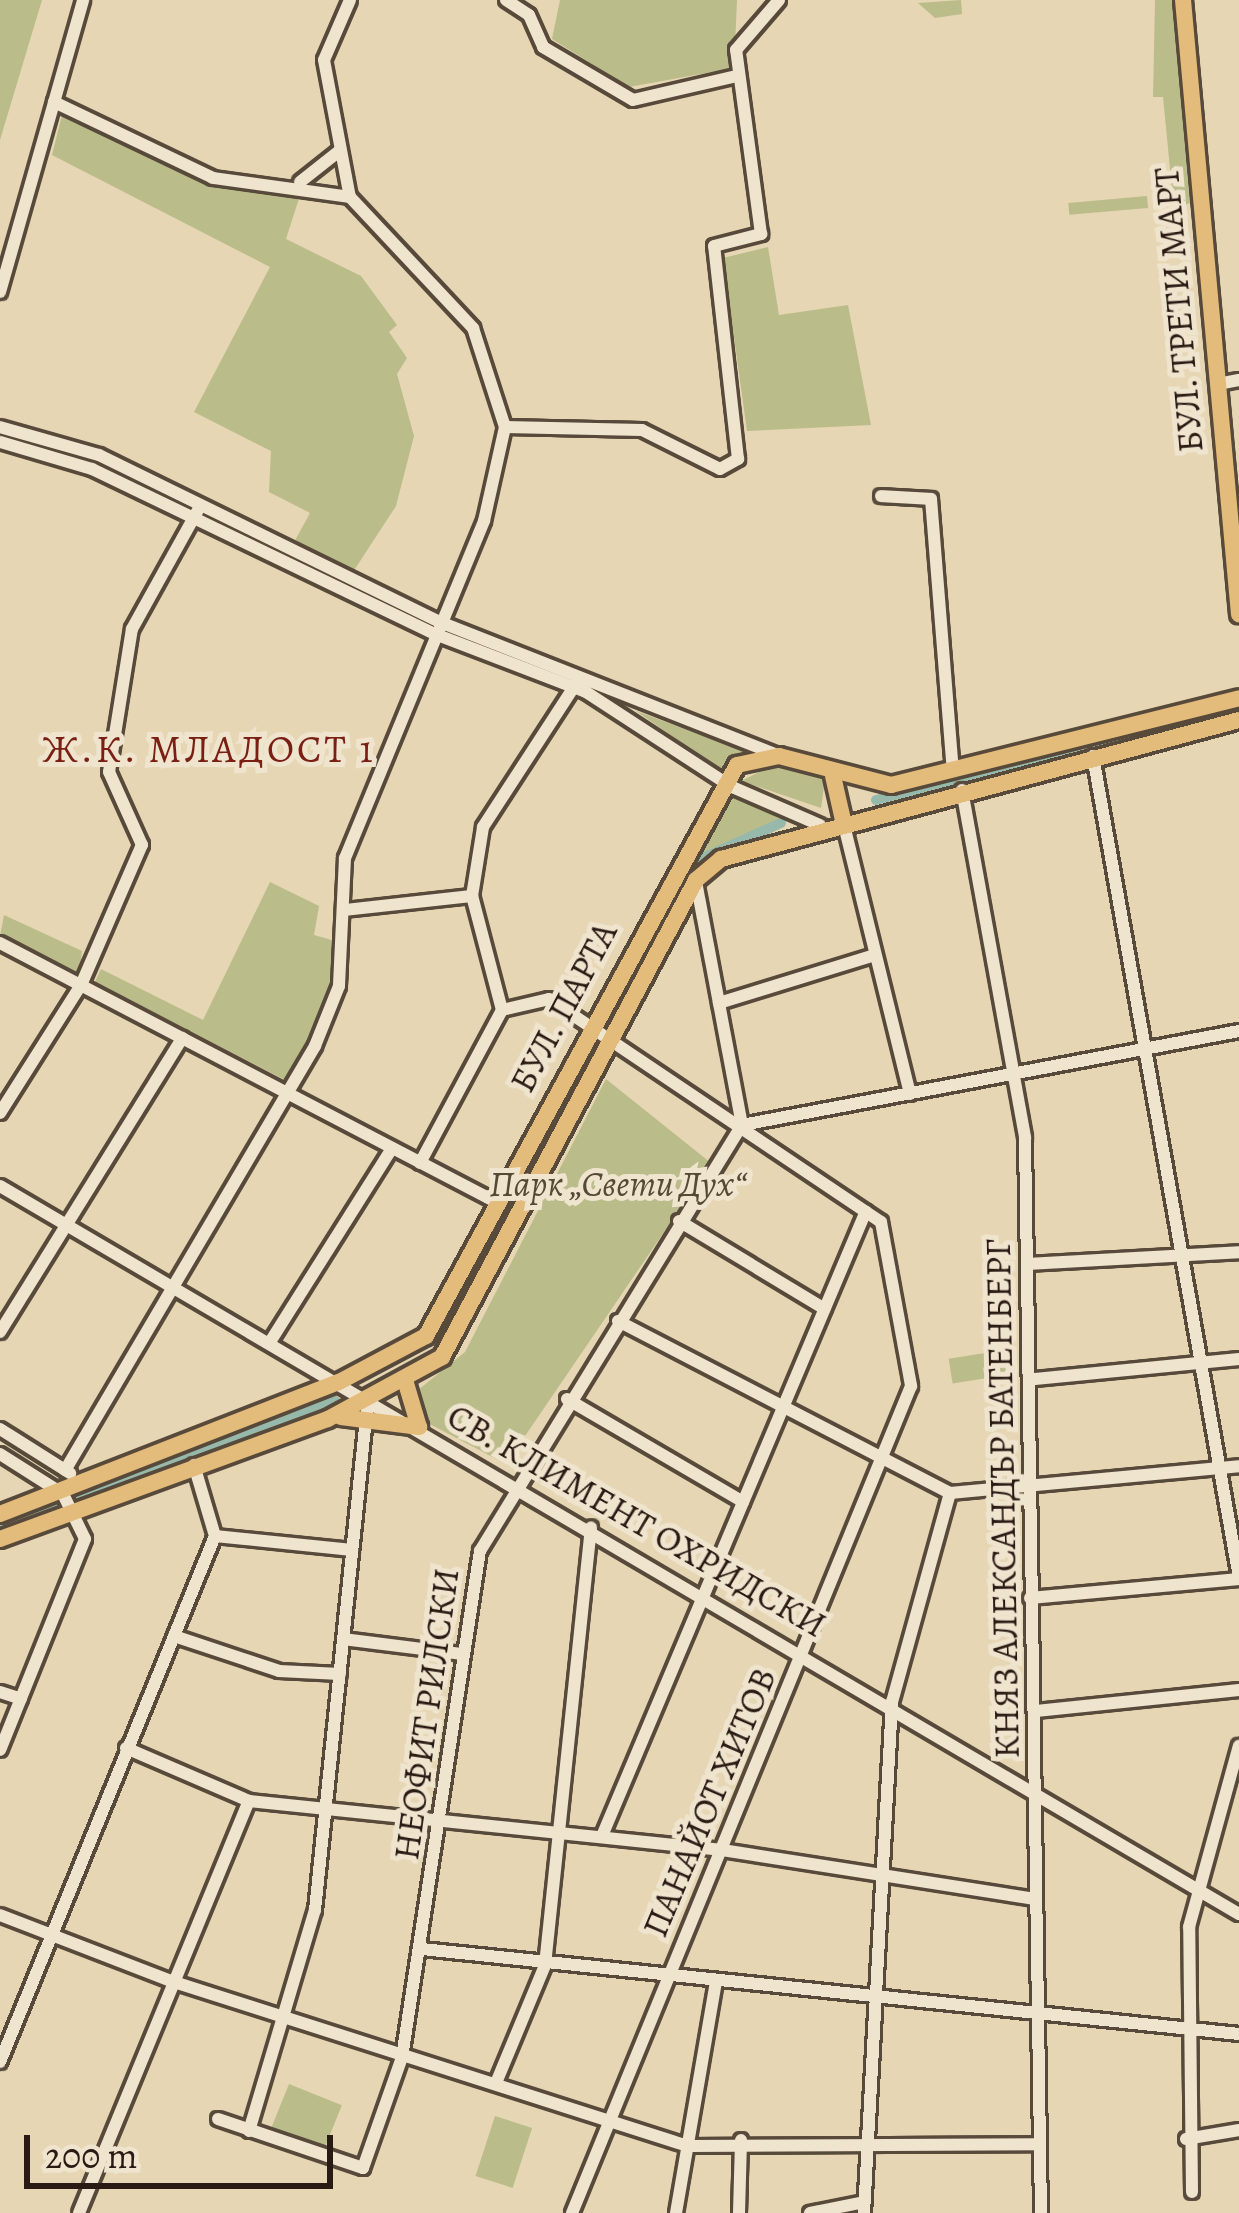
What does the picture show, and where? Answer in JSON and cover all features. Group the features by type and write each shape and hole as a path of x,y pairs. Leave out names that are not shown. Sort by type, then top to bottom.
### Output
{"main road":[{"name":"БУЛ. ТРЕТИ МАРТ","path":"1183,0 1234,508 1239,614"},
{"path":"721,780 746,760 779,755 835,785 879,787 1239,698"},
{"name":"БУЛ. ПАРТА","path":"0,1539 67,1499 73,1475 339,1382 437,1324 496,1202 696,880 744,848 1239,720"},
{"name":"БУЛ. ПАРТА","path":"0,1514 194,1465 368,1407 465,1326 721,780"},
{"path":"835,785 843,820"},
{"path":"820,825 835,785"},
{"path":"405,1380 419,1427"},
{"path":"368,1407 419,1427"}],"street":[{"path":"0,292 83,0"},
{"path":"0,1429 73,1475 170,1284 290,1094 339,986 345,857 498,481 505,427 473,328 350,197 324,60 350,0"},
{"path":"506,0 529,15 543,47 633,100 737,76"},
{"path":"505,427 642,430 720,469 738,459 714,246 761,234 737,76 738,43 779,0"},
{"path":"54,102 213,178 299,183 350,197"},
{"path":"299,183 338,152"},
{"path":"1218,384 1239,380"},
{"path":"0,427 99,455 438,628 779,755"},
{"path":"0,442 199,509"},
{"path":"881,496 931,499 953,770"},
{"path":"0,1113 81,985 142,845 109,772 132,629 199,509"},
{"path":"577,682 721,780 820,825"},
{"path":"420,1162 502,1010 472,896 493,805 577,682"},
{"path":"1030,1598 1239,1578 1150,1048 1093,756"},
{"name":"КНЯЗ АЛЕКСАНДЪР БАТЕНБЕРГ","path":"962,789 1019,1073 1035,1379 1030,1598 1038,1791 1035,1899 1041,2213"},
{"path":"843,820 910,1094"},
{"path":"696,880 742,1125"},
{"path":"345,910 472,896"},
{"path":"0,943 496,1202"},
{"path":"719,1003 875,955"},
{"path":"502,1010 549,999 604,1030 866,1210 602,1836"},
{"path":"742,1125 1239,1031"},
{"path":"0,1332 182,1038"},
{"name":"НЕОФИТ РИЛСКИ","path":"249,2132 361,2170 402,2057 480,1551 567,1399 742,1125"},
{"path":"270,1342 392,1148"},
{"path":"0,1186 339,1382 368,1407 322,1807 315,1910 289,2021 249,2132 218,2119"},
{"name":"ПАНАЙОТ ХИТОВ","path":"572,2213 911,1390 882,1226 866,1210"},
{"path":"679,1221 825,1309"},
{"path":"1027,1264 1239,1252"},
{"path":"618,1321 950,1493 1239,1466"},
{"path":"1035,1379 1239,1359"},
{"path":"567,1399 743,1502"},
{"name":"СВ. КЛИМЕНТ ОХРИДСКИ","path":"419,1427 892,1702 1196,1892 1239,1914"},
{"path":"0,1454 67,1499 85,1539 0,1750"},
{"path":"0,2062 214,1536 194,1465"},
{"path":"810,2213 861,2208 874,2002 875,1876 892,1702 950,1493"},
{"path":"496,2084 545,1965 591,1527"},
{"path":"214,1536 352,1550"},
{"path":"174,1636 279,1671 340,1674"},
{"path":"343,1639 461,1654"},
{"path":"1036,1711 1239,1690"},
{"path":"0,1692 21,1699"},
{"path":"1192,2192 1182,2032 1196,1892 1232,1803 1239,1746"},
{"path":"126,1748 249,1801 441,1815 722,1850 1035,1899"},
{"path":"79,2213 249,1801"},
{"path":"0,1915 289,2021 688,2146 864,2137 1038,2144"},
{"path":"422,1949 545,1965 671,1972 716,1982 1037,2021 1239,2034"},
{"path":"676,2213 716,1982"},
{"path":"1186,2139 1239,2130"},
{"path":"739,2213 741,2140"}],"green space":[{"path":"0,0 42,0 0,140"},
{"path":"560,0 737,0 734,68 629,87 552,39"},
{"path":"961,0 962,14 935,18 918,3"},
{"path":"1155,0 1175,0 1192,202 1174,210 1163,97 1153,97"},
{"path":"62,115 203,180 302,189 286,239 361,276 397,325 389,332 407,358 397,374 414,436 396,506 351,575 292,546 310,513 269,492 271,451 194,412 270,267 52,155"},
{"path":"1147,196 1148,208 1069,215 1068,203"},
{"path":"768,247 779,315 848,305 871,425 747,431 723,258"},
{"path":"636,711 747,752 721,770"},
{"path":"780,762 825,780 821,808 741,781"},
{"path":"721,788 782,820 697,855"},
{"path":"270,882 319,906 314,935 342,943 339,983 293,1084 95,982 101,969 203,1020"},
{"path":"4,915 82,951 79,976 0,936"},
{"name":"Парк „Свети Дух“","path":"606,1079 711,1163 506,1464 422,1420 412,1395 465,1352"},
{"path":"1004,1350 1008,1375 953,1383 949,1359"},
{"path":"289,2084 342,2105 321,2157 268,2136"},
{"path":"495,2116 532,2128 513,2188 476,2176"}],"waterway":[{"path":"876,800 1226,711"},
{"path":"646,957 696,861 781,823"},
{"path":"0,1530 335,1401"}],"district":[{"name":"Ж.К. МЛАДОСТ 1","path":"209,749"}]}
